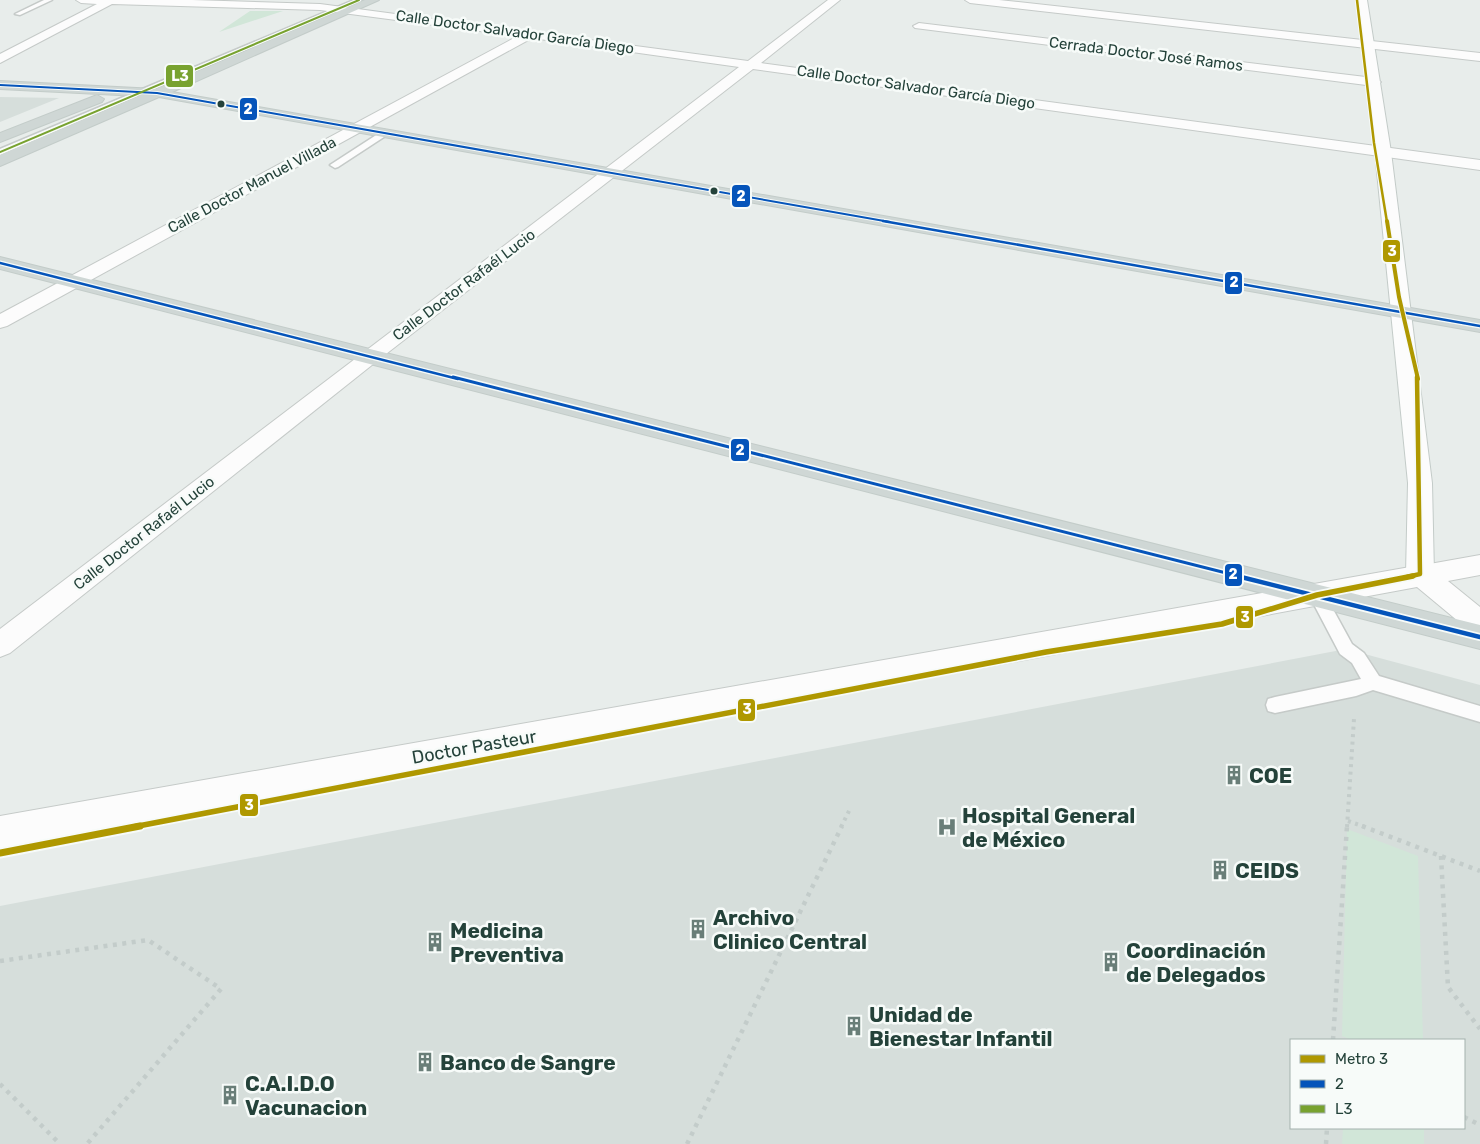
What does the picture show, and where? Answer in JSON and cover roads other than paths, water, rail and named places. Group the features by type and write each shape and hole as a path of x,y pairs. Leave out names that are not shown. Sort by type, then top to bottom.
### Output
{"main road":[{"path":"0,161 157,93 346,5 374,0"},
{"path":"0,138 320,7"},
{"path":"0,86 157,93 1480,326"},
{"path":"0,263 1480,637"}],"street":[{"name":"Calle Doctor Salvador García Diego","path":"81,0 320,7 346,5 531,34 1480,165"},
{"path":"0,59 111,0"},
{"name":"Calle Doctor Rafaél Lucio","path":"0,645 370,357 835,0"},
{"path":"970,0 1480,57"},
{"path":"1362,0 1383,152 1420,483 1420,574 1480,623"},
{"name":"Cerrada Doctor José Ramos","path":"919,26 1374,82"},
{"name":"Calle Doctor Manuel Villada","path":"0,322 531,34"},
{"name":"Doctor Pasteur","path":"0,833 1317,595 1420,574 1480,565"}],"lane":[{"path":"18,14 49,0"},
{"path":"0,152 346,5"},
{"path":"335,165 384,133"},
{"path":"1317,595 1346,649 1358,658 1365,685"},
{"path":"1275,705 1365,685 1480,714"}],"metro line":[{"name":"3","path":"0,853 1046,652 1222,624 1317,595 1420,574 1419,384 1399,297 1374,143 1357,0"}],"place":[{"name":"COE","path":"1234,775"},
{"name":"Hospital General de México","path":"947,827"},
{"name":"CEIDS","path":"1220,870"},
{"name":"Archivo Clinico Central","path":"698,929"},
{"name":"Medicina Preventiva","path":"435,942"},
{"name":"Coordinación de Delegados","path":"1111,962"},
{"name":"Unidad de Bienestar Infantil","path":"854,1026"},
{"name":"Banco de Sangre","path":"425,1062"},
{"name":"C.A.I.D.O Vacunacion","path":"230,1095"}]}
